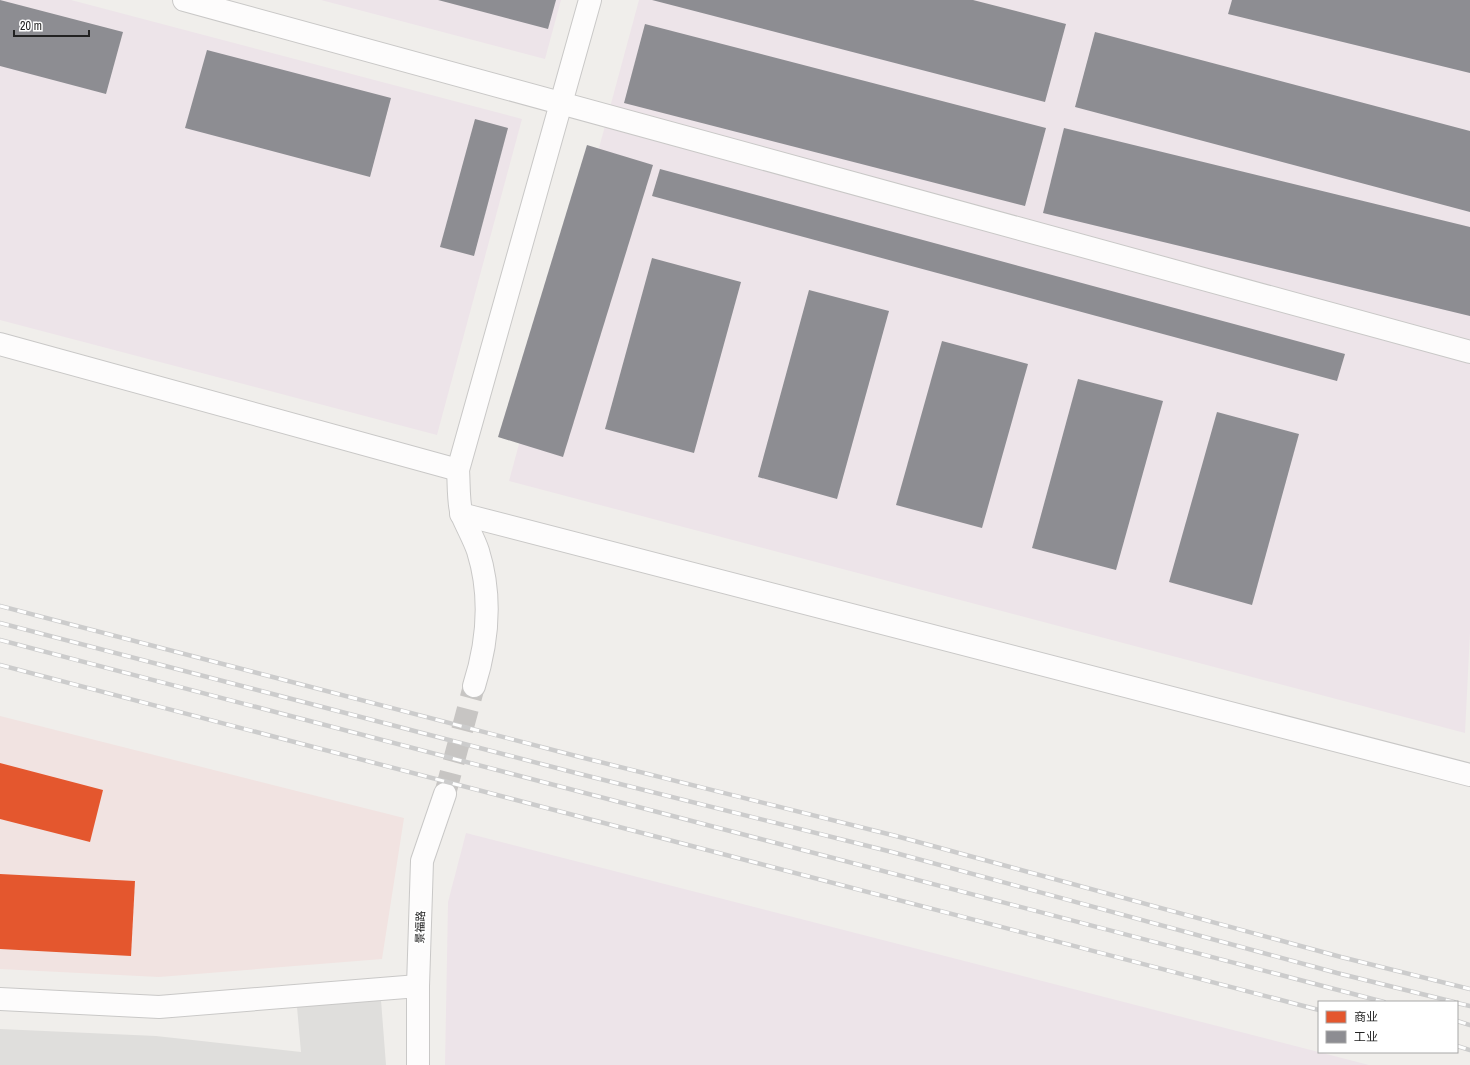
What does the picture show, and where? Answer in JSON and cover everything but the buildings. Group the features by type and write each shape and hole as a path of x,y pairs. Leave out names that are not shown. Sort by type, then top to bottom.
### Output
{"street":[{"path":"184,0 1470,352"},
{"path":"474,686 481,664 486,640 488,616 486,593 478,552 461,514 458,470 590,0"},
{"path":"0,344 458,470"},
{"path":"461,514 1470,775"},
{"name":"景福路","path":"418,1065 418,986 422,861 445,794"},
{"path":"0,999 159,1007 418,986"}],"shaded area":[{"path":"0,0 71,0 522,119 437,435 0,320"},
{"path":"321,0 561,0 545,59"},
{"path":"639,0 1470,0 1470,633 1465,733 509,481"},
{"path":"0,716 404,818 382,959 159,977 0,969"},
{"path":"466,833 1369,1065 445,1065 448,902"},
{"path":"381,1000 386,1065 0,1065 0,1029 156,1036 301,1052 297,1007"}],"tunnel":[{"path":"445,794 474,686"}],"railway":[{"path":"0,606 580,757 896,836 1341,957 1470,989"},
{"path":"0,623 576,773 892,852 1337,973 1450,1001"},
{"path":"0,640 1380,1001"},
{"path":"0,665 1318,1010"},
{"path":"1458,1003 1470,1006"},
{"path":"1458,1021 1470,1025"},
{"path":"1458,1046 1470,1050"}]}
